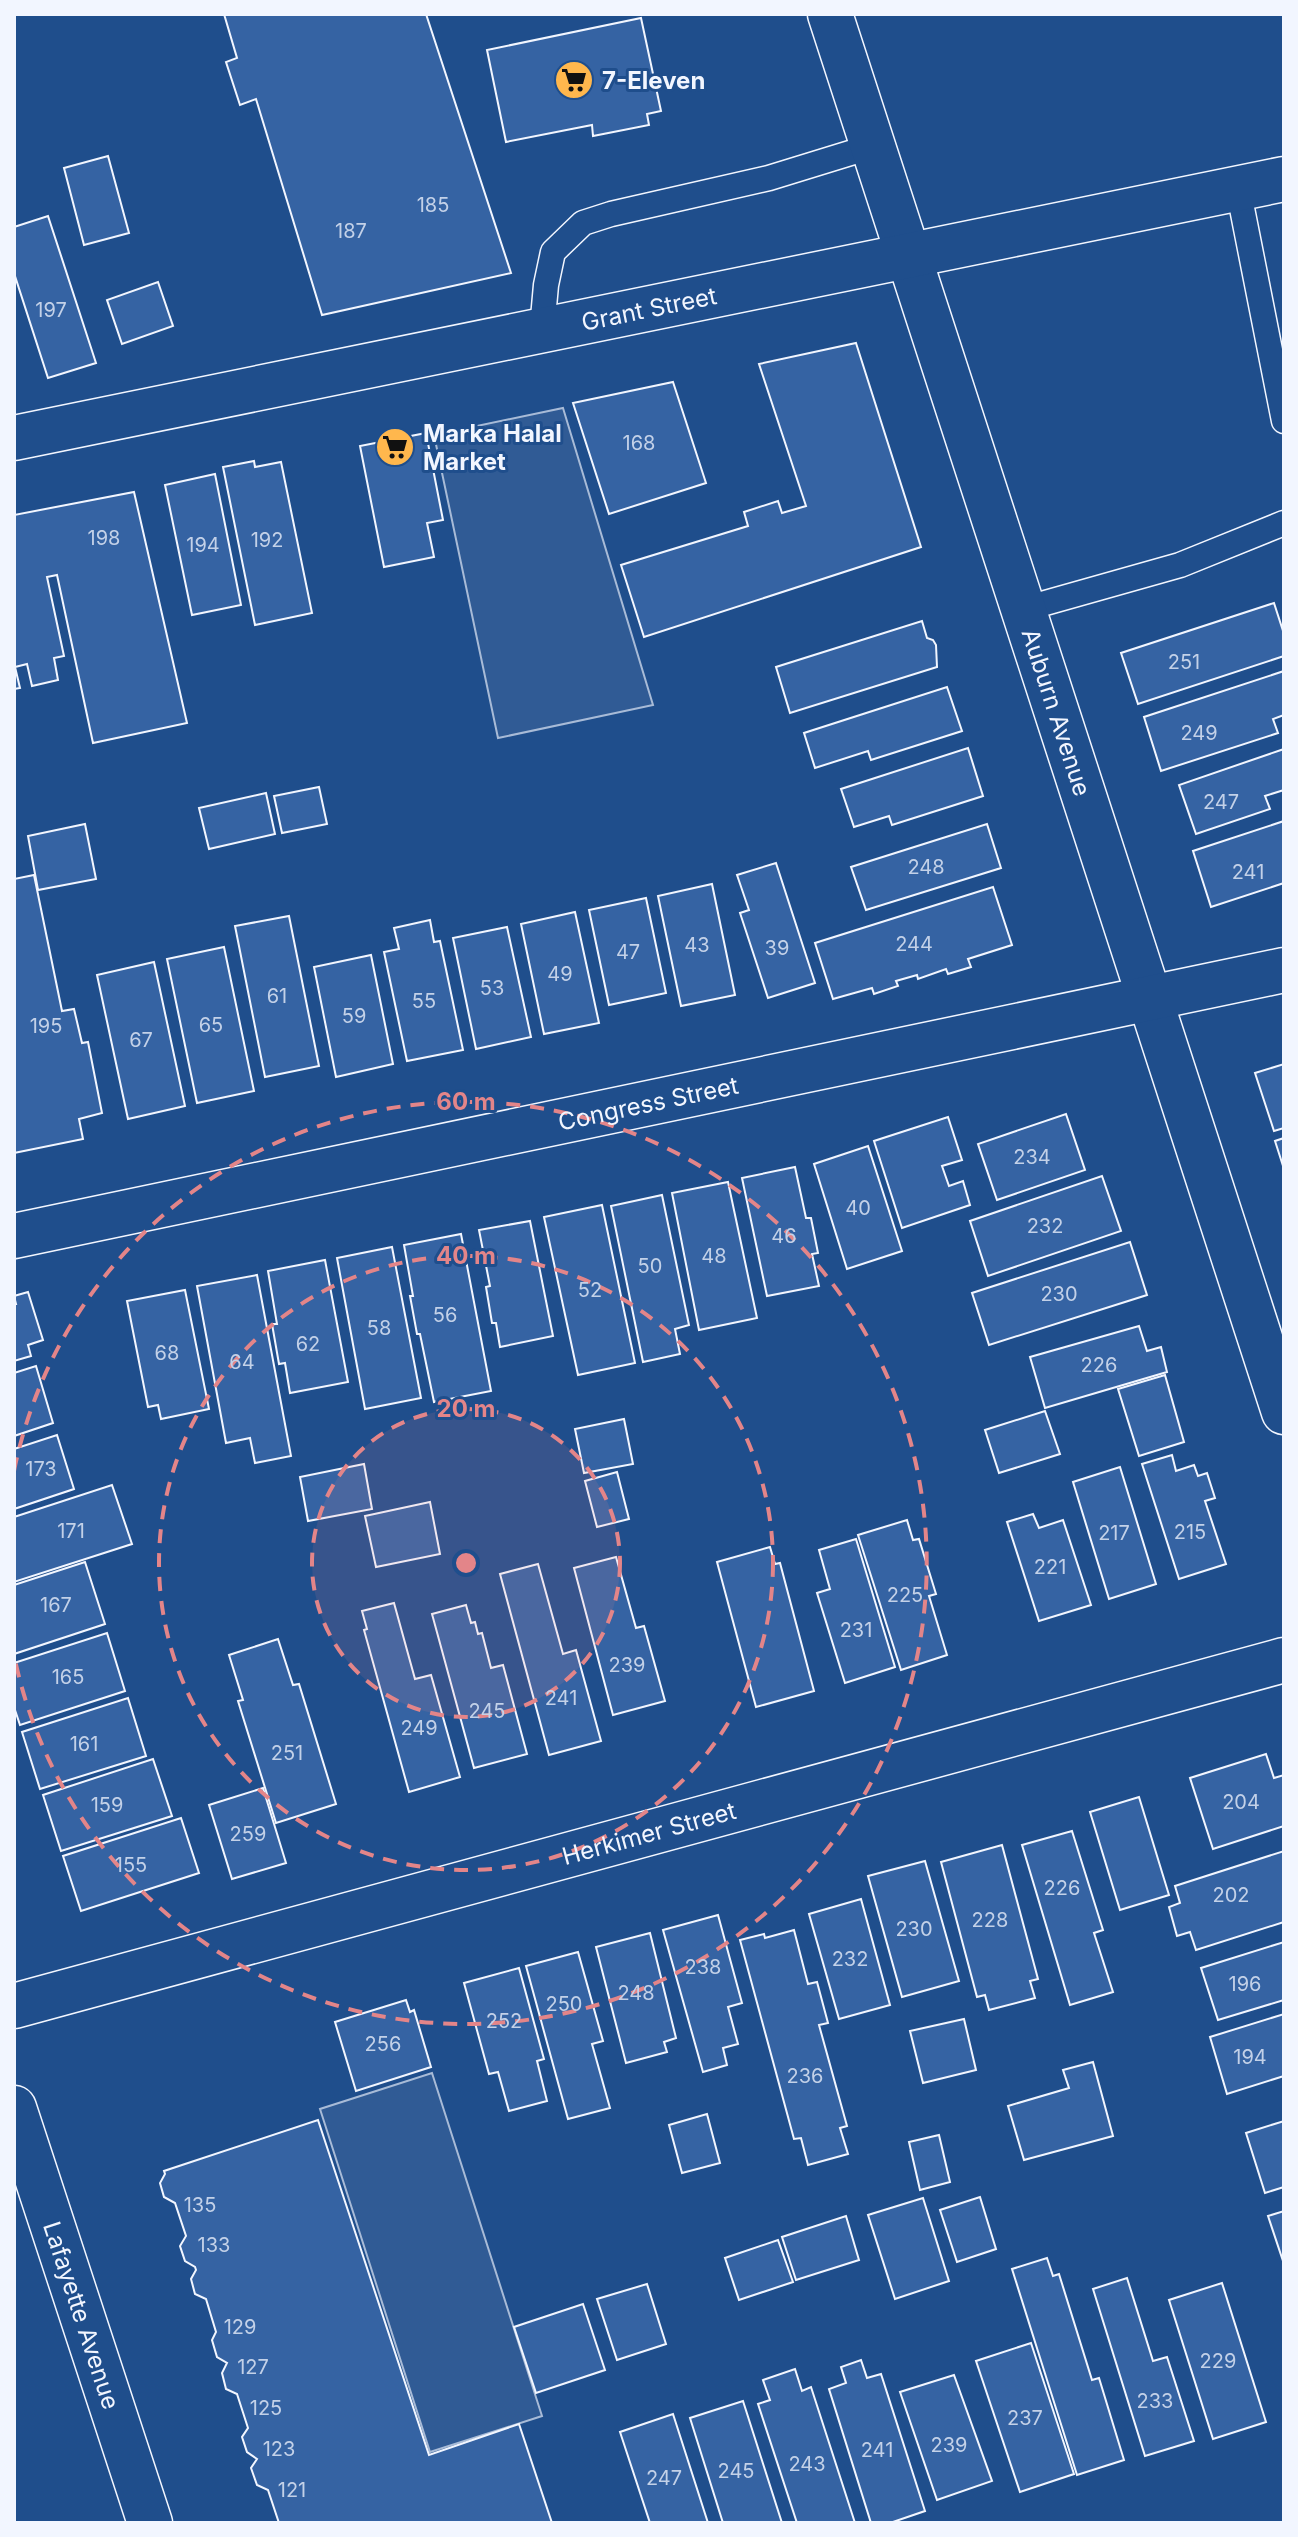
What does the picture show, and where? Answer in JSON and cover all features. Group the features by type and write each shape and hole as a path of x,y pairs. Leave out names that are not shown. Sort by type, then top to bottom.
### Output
{"street":[{"name":"Auburn Avenue","path":"830,14 1284,1412"},
{"name":"Grant Street","path":"14,438 1284,179"},
{"name":"Congress Street","path":"14,1236 1284,970"},
{"name":"Herkimer Street","path":"14,2006 1284,1660"},
{"name":"Lafayette Avenue","path":"14,2108 150,2523"}],"lane":[{"path":"542,329 553,252 583,223 769,178 873,146"},
{"path":"1238,188 1284,421"},
{"path":"1024,609 1180,565 1284,523"}],"shaded area":[{"path":"563,408 653,705 498,738 434,435"},
{"path":"432,2073 542,2416 430,2452 320,2109"}],"building":[{"path":"224,14 426,14 511,273 322,315 256,99 240,105 226,62 237,58"},
{"name":"7-Eleven","path":"641,18 661,111 647,114 649,125 593,136 592,125 506,142 487,50"},
{"path":"108,156 129,233 84,245 64,168"},
{"path":"48,216 96,363 48,378 14,273 14,227"},
{"path":"158,282 173,326 122,344 107,300"},
{"path":"856,343 921,547 644,637 621,565 748,526 744,512 778,501 782,513 806,506 759,364"},
{"path":"673,382 706,483 609,514 573,403"},
{"path":"426,433 443,520 427,523 434,557 384,567 360,446"},
{"path":"254,461 255,467 281,462 312,613 255,625 223,467"},
{"path":"215,474 241,605 192,615 165,485"},
{"path":"134,492 187,723 93,743 57,575 47,577 64,656 54,658 58,680 32,686 27,664 15,667 20,688 14,689 14,515"},
{"path":"1274,603 1284,634 1284,656 1138,704 1121,653"},
{"path":"922,621 927,638 936,645 937,667 790,713 776,667"},
{"path":"1284,671 1284,715 1273,719 1278,733 1161,771 1144,717"},
{"path":"947,687 962,731 871,760 868,751 815,768 804,733"},
{"path":"968,748 983,796 892,825 889,816 854,827 841,789"},
{"path":"1284,749 1284,790 1265,796 1270,809 1196,834 1179,785"},
{"path":"319,787 327,824 282,833 274,796"},
{"path":"266,793 275,834 209,849 199,808"},
{"path":"1284,821 1284,883 1211,907 1193,851"},
{"path":"85,824 96,879 38,890 28,836"},
{"path":"987,824 1001,868 866,910 851,867"},
{"path":"776,863 815,983 768,998 740,913 749,910 737,875"},
{"path":"34,875 62,1011 74,1009 82,1043 88,1042 102,1113 79,1119 83,1139 14,1153 14,879"},
{"path":"712,884 735,995 681,1006 658,896"},
{"path":"993,887 1012,945 968,959 971,967 948,974 946,969 918,979 917,975 896,981 898,986 874,994 872,988 833,999 815,943"},
{"path":"646,898 666,993 609,1005 589,910"},
{"path":"575,912 599,1023 544,1034 521,924"},
{"path":"289,916 319,1066 265,1077 235,926"},
{"path":"430,920 434,942 440,941 463,1050 407,1061 384,952 399,949 394,928"},
{"path":"507,927 531,1037 476,1049 453,938"},
{"path":"224,947 254,1091 197,1103 167,959"},
{"path":"371,955 393,1064 336,1077 314,967"},
{"path":"154,962 185,1106 128,1119 97,975"},
{"path":"1284,1064 1284,1128 1274,1131 1255,1073"},
{"path":"1066,1114 1085,1170 997,1200 978,1144"},
{"path":"948,1117 962,1160 942,1166 949,1186 963,1181 970,1205 902,1228 874,1141"},
{"path":"1284,1138 1284,1169 1275,1141"},
{"path":"868,1146 902,1251 847,1269 814,1164"},
{"path":"795,1167 806,1218 811,1218 818,1253 812,1254 819,1286 767,1296 742,1178"},
{"path":"1102,1176 1121,1231 988,1276 970,1221"},
{"path":"728,1182 757,1318 699,1330 672,1193"},
{"path":"662,1195 689,1325 675,1329 680,1354 643,1362 611,1206"},
{"path":"602,1205 635,1363 578,1375 544,1217"},
{"path":"530,1221 553,1336 500,1347 496,1323 492,1323 486,1287 490,1286 479,1230"},
{"path":"461,1234 491,1391 434,1402 420,1334 417,1334 404,1245"},
{"path":"1130,1242 1147,1295 989,1345 972,1293"},
{"path":"392,1247 421,1398 365,1409 337,1258"},
{"path":"325,1260 348,1382 290,1393 285,1363 279,1364 272,1324 277,1324 268,1271"},
{"path":"257,1275 291,1456 255,1463 250,1438 226,1443 197,1286"},
{"path":"185,1290 209,1409 161,1419 158,1405 148,1407 127,1301"},
{"path":"28,1292 43,1340 28,1345 31,1356 14,1361 14,1296"},
{"path":"1139,1326 1147,1351 1161,1347 1167,1372 1045,1408 1030,1357"},
{"path":"36,1366 53,1423 14,1436 14,1373"},
{"path":"1165,1375 1184,1442 1139,1456 1118,1389"},
{"path":"1045,1411 1060,1454 999,1473 985,1430"},
{"path":"624,1419 633,1464 584,1473 575,1429"},
{"path":"57,1435 74,1489 14,1509 14,1449"},
{"path":"1172,1455 1176,1471 1194,1465 1198,1476 1207,1473 1215,1498 1205,1501 1226,1564 1179,1579 1142,1464"},
{"path":"364,1464 372,1509 308,1521 300,1477"},
{"path":"1120,1467 1156,1584 1109,1599 1073,1482"},
{"path":"617,1472 629,1519 597,1527 585,1481"},
{"path":"112,1485 132,1544 14,1582 14,1517"},
{"path":"430,1502 440,1554 376,1567 365,1516"},
{"path":"1033,1514 1039,1528 1063,1520 1091,1605 1039,1621 1007,1522"},
{"path":"907,1520 913,1540 919,1539 936,1594 929,1596 947,1655 901,1670 858,1535"},
{"path":"856,1539 895,1667 845,1683 817,1593 830,1589 819,1550"},
{"path":"770,1547 775,1564 780,1563 814,1691 756,1707 717,1562"},
{"path":"616,1557 636,1628 644,1626 665,1701 613,1715 574,1568"},
{"path":"85,1562 105,1624 14,1654 14,1585"},
{"path":"538,1564 563,1654 576,1650 601,1741 549,1755 500,1574"},
{"path":"394,1603 415,1679 431,1675 460,1777 409,1792 364,1630 367,1629 362,1611"},
{"path":"466,1605 471,1623 475,1622 478,1634 482,1633 491,1668 503,1665 527,1754 474,1768 432,1614"},
{"path":"107,1633 125,1691 20,1725 14,1707 14,1663"},
{"path":"278,1639 293,1685 299,1684 336,1804 276,1823 238,1701 243,1700 229,1655"},
{"path":"128,1698 146,1756 40,1789 22,1732"},
{"path":"1266,1754 1274,1778 1284,1775 1284,1826 1213,1849 1190,1778"},
{"path":"153,1759 172,1816 61,1851 43,1795"},
{"path":"263,1788 286,1863 232,1879 209,1805"},
{"path":"1139,1797 1169,1895 1120,1910 1090,1812"},
{"path":"181,1818 199,1873 81,1911 63,1856"},
{"path":"1072,1831 1103,1930 1094,1933 1113,1992 1070,2005 1022,1845"},
{"path":"1002,1845 1038,1979 1030,1981 1035,1998 989,2010 985,1995 977,1997 941,1862"},
{"path":"1284,1851 1284,1922 1196,1950 1190,1932 1177,1936 1169,1907 1180,1903 1175,1886"},
{"path":"925,1861 959,1981 902,1997 868,1876"},
{"path":"861,1899 890,2005 839,2019 809,1914"},
{"path":"718,1915 742,2003 728,2007 738,2044 723,2048 727,2065 703,2072 663,1930"},
{"path":"794,1930 808,1984 817,1982 828,2023 819,2025 847,2126 840,2128 848,2154 808,2165 801,2138 794,2139 740,1940 764,1934 765,1938"},
{"path":"650,1933 676,2038 664,2042 667,2052 626,2063 596,1947"},
{"path":"1284,1942 1284,2000 1218,2020 1201,1968"},
{"path":"578,1952 603,2041 592,2044 610,2108 568,2119 526,1966"},
{"path":"519,1968 544,2059 537,2061 547,2101 509,2111 498,2072 489,2074 464,1983"},
{"path":"406,2000 410,2012 414,2010 431,2067 356,2091 335,2022"},
{"path":"1284,2014 1284,2076 1227,2094 1210,2037"},
{"path":"964,2019 976,2070 923,2083 910,2031"},
{"path":"1093,2062 1113,2136 1024,2160 1008,2106 1069,2088 1063,2070"},
{"path":"707,2114 720,2163 682,2173 669,2125"},
{"path":"318,2120 429,2455 519,2424 552,2523 279,2523 268,2490 257,2485 251,2468 257,2459 247,2452 242,2437 248,2428 237,2394 226,2389 222,2373 227,2363 217,2357 212,2340 216,2332 206,2299 195,2294 191,2279 196,2270 185,2261 180,2246 186,2236 175,2203 164,2197 160,2183 164,2171"},
{"path":"1284,2121 1284,2187 1265,2193 1246,2133"},
{"path":"939,2135 950,2182 920,2190 909,2142"},
{"path":"980,2197 996,2249 957,2262 940,2210"},
{"path":"923,2198 949,2281 895,2299 868,2215"},
{"path":"1284,2211 1284,2264 1268,2216"},
{"path":"846,2216 859,2260 796,2280 782,2237"},
{"path":"778,2240 793,2282 739,2300 725,2258"},
{"path":"1047,2258 1053,2276 1059,2274 1092,2380 1099,2378 1124,2460 1077,2475 1012,2269"},
{"path":"1127,2278 1153,2361 1167,2357 1194,2441 1145,2456 1093,2289"},
{"path":"1222,2283 1266,2422 1213,2439 1169,2300"},
{"path":"647,2284 666,2344 617,2360 597,2299"},
{"path":"583,2304 605,2370 536,2393 514,2327"},
{"path":"1031,2343 1074,2474 1020,2492 976,2361"},
{"path":"861,2360 867,2378 881,2374 925,2511 890,2523 871,2523 829,2389 846,2383 841,2367"},
{"path":"795,2369 802,2391 811,2387 855,2523 797,2523 758,2404 770,2400 763,2380"},
{"path":"954,2375 992,2481 937,2500 900,2392"},
{"path":"743,2401 782,2523 723,2523 690,2418"},
{"path":"673,2414 708,2523 650,2523 620,2432"}],"place":[{"name":"7-Eleven","path":"574,80"},
{"name":"Marka Halal Market","path":"395,447"}]}
